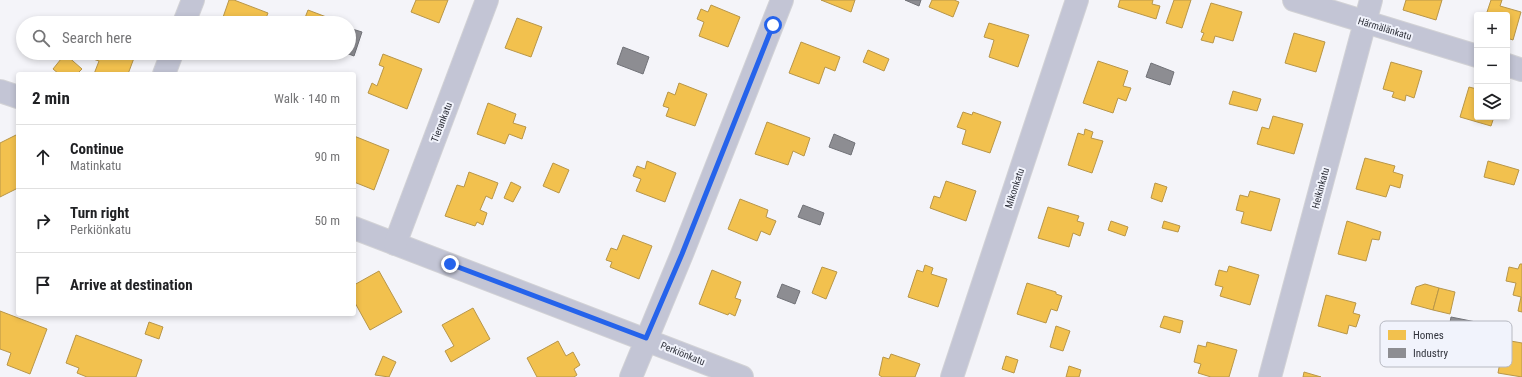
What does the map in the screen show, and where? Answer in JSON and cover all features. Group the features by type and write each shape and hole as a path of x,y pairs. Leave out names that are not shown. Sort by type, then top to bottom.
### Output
{"street":[{"path":"187,16 193,0"},
{"name":"Tierankatu","path":"395,244 487,0"},
{"path":"630,377 682,254 782,0"},
{"name":"Mikonkatu","path":"952,377 1077,0"},
{"name":"Härmälänkatu","path":"1294,0 1474,55"},
{"name":"Heikinkatu","path":"1270,377 1372,0"},
{"path":"165,72 169,60"},
{"path":"1510,66 1522,70"},
{"path":"0,91 16,97"},
{"name":"Perkiönkatu","path":"356,229 646,338 742,377"}],"building: Homes":[{"path":"229,0 234,0 268,13 267,16 223,16"},
{"path":"416,0 448,0 439,23 411,12"},
{"path":"821,0 855,0 851,12"},
{"path":"932,0 954,0 959,2 953,17 929,7"},
{"path":"1120,0 1153,0 1152,4 1160,6 1156,19 1118,7"},
{"path":"1174,0 1191,0 1182,28 1166,23"},
{"path":"1406,0 1442,0 1436,20 1403,10"},
{"path":"1491,0 1502,0 1500,6 1521,12 1513,40 1510,39 1510,12 1487,12"},
{"path":"1211,3 1242,12 1233,41 1215,36 1213,43 1201,40 1204,33 1201,32"},
{"path":"711,5 740,17 728,47 699,36 704,22 697,19 701,9 708,12"},
{"path":"308,10 324,16 306,16"},
{"path":"517,18 542,27 531,57 505,48"},
{"path":"989,23 1029,35 1018,67 989,57 994,40 984,37"},
{"path":"1294,33 1325,42 1316,72 1285,63"},
{"path":"801,42 840,57 835,71 825,67 819,84 789,73"},
{"path":"868,50 889,59 884,71 863,62"},
{"path":"383,54 422,69 407,109 368,93 372,83 377,86 384,67 379,65"},
{"path":"60,60 72,60 82,69 79,72 57,72 53,69"},
{"path":"96,60 133,60 129,72 95,72 99,61"},
{"path":"1098,61 1128,71 1123,86 1131,88 1126,101 1118,98 1113,113 1083,103"},
{"path":"1391,62 1422,71 1414,98 1406,95 1405,101 1392,97 1394,92 1383,89"},
{"path":"679,83 707,94 695,126 666,116 669,108 663,106 668,92 675,95"},
{"path":"1469,87 1474,88 1474,120 1493,120 1491,126 1460,117"},
{"path":"1233,91 1261,99 1257,111 1229,104"},
{"path":"488,103 516,114 513,123 526,127 522,139 509,134 505,144 477,134"},
{"path":"963,112 972,115 973,112 1001,122 990,153 962,144 966,130 957,127"},
{"path":"1273,116 1303,124 1294,154 1257,144 1262,127 1269,129"},
{"path":"767,122 810,138 804,156 793,151 788,165 755,154"},
{"path":"1085,129 1093,132 1091,138 1103,141 1092,173 1068,165 1078,133 1084,135"},
{"path":"16,135 16,189 0,197 0,143"},
{"path":"356,137 389,150 374,190 356,183"},
{"path":"1365,158 1395,166 1393,172 1403,175 1400,188 1390,185 1386,197 1356,189"},
{"path":"647,161 676,173 665,202 636,191 641,179 633,176 637,166 645,169"},
{"path":"1488,161 1519,170 1514,185 1484,177"},
{"path":"553,163 569,170 559,193 543,186"},
{"path":"469,172 498,183 492,199 486,196 480,210 487,213 483,225 477,222 475,226 445,216 457,185 464,187"},
{"path":"946,181 976,191 966,221 930,208 934,196 940,198"},
{"path":"511,182 521,187 513,202 504,198"},
{"path":"1155,183 1167,187 1162,202 1151,198"},
{"path":"1250,191 1280,199 1271,231 1241,223 1244,212 1236,210 1240,195 1248,197"},
{"path":"740,199 768,210 766,217 776,221 770,235 761,231 757,241 728,229"},
{"path":"1048,207 1079,216 1077,221 1084,223 1080,236 1073,233 1069,247 1038,238"},
{"path":"1111,221 1128,227 1125,236 1108,230"},
{"path":"1164,221 1180,226 1178,232 1162,228"},
{"path":"1347,221 1381,232 1379,240 1372,239 1366,261 1338,254"},
{"path":"623,235 652,246 639,279 610,267 612,262 606,260 611,248 617,250"},
{"path":"1520,264 1522,264 1522,312 1518,311 1521,297 1513,295 1516,283 1506,281 1509,267 1518,269"},
{"path":"925,265 933,268 931,274 947,279 938,307 908,297 917,270 923,272"},
{"path":"1229,266 1259,275 1250,305 1220,296 1223,287 1215,285 1219,270 1227,272"},
{"path":"822,267 837,272 826,299 812,293"},
{"path":"712,270 741,282 735,298 741,300 735,316 729,313 728,315 699,304"},
{"path":"379,271 402,312 370,330 356,305 356,284"},
{"path":"1027,283 1056,292 1056,294 1062,296 1057,311 1051,309 1046,323 1017,314"},
{"path":"1425,284 1439,288 1433,310 1411,304 1416,287"},
{"path":"1439,288 1455,292 1450,314 1433,310"},
{"path":"1326,295 1356,303 1353,313 1360,315 1356,327 1349,325 1347,334 1318,326"},
{"path":"473,308 490,339 451,362 445,351 454,346 442,325"},
{"path":"0,311 47,329 30,374 7,365 11,353 0,349"},
{"path":"1164,316 1183,321 1180,333 1160,327"},
{"path":"149,322 163,327 159,339 145,334"},
{"path":"1056,326 1070,331 1063,351 1050,347"},
{"path":"76,335 142,360 136,377 87,377 77,373 79,368 66,363"},
{"path":"558,341 566,356 573,352 580,365 574,369 577,375 574,377 537,377 527,358"},
{"path":"1512,341 1522,343 1522,377 1498,373 1499,367 1512,367"},
{"path":"1207,342 1237,350 1229,377 1211,377 1198,373 1201,364 1194,362 1198,345 1206,347"},
{"path":"891,354 920,364 915,377 882,377 879,375 883,357 889,359"},
{"path":"383,356 396,362 389,377 375,375"},
{"path":"1006,356 1018,360 1014,373 1002,369"},
{"path":"1069,366 1081,370 1079,377 1066,377"},
{"path":"1304,372 1321,377 1303,377"}],"building: Industry":[{"path":"905,0 921,0 919,6"},
{"path":"356,30 362,32 356,50"},
{"path":"623,47 649,57 643,74 617,64"},
{"path":"1151,63 1174,72 1170,85 1146,77"},
{"path":"834,134 855,143 851,155 829,147"},
{"path":"803,205 824,213 820,225 798,217"},
{"path":"782,284 800,291 795,304 777,297"},
{"path":"1451,317 1471,321 1450,321"}],"route":[{"path":"450,264 646,338 682,254 773,25"}]}
